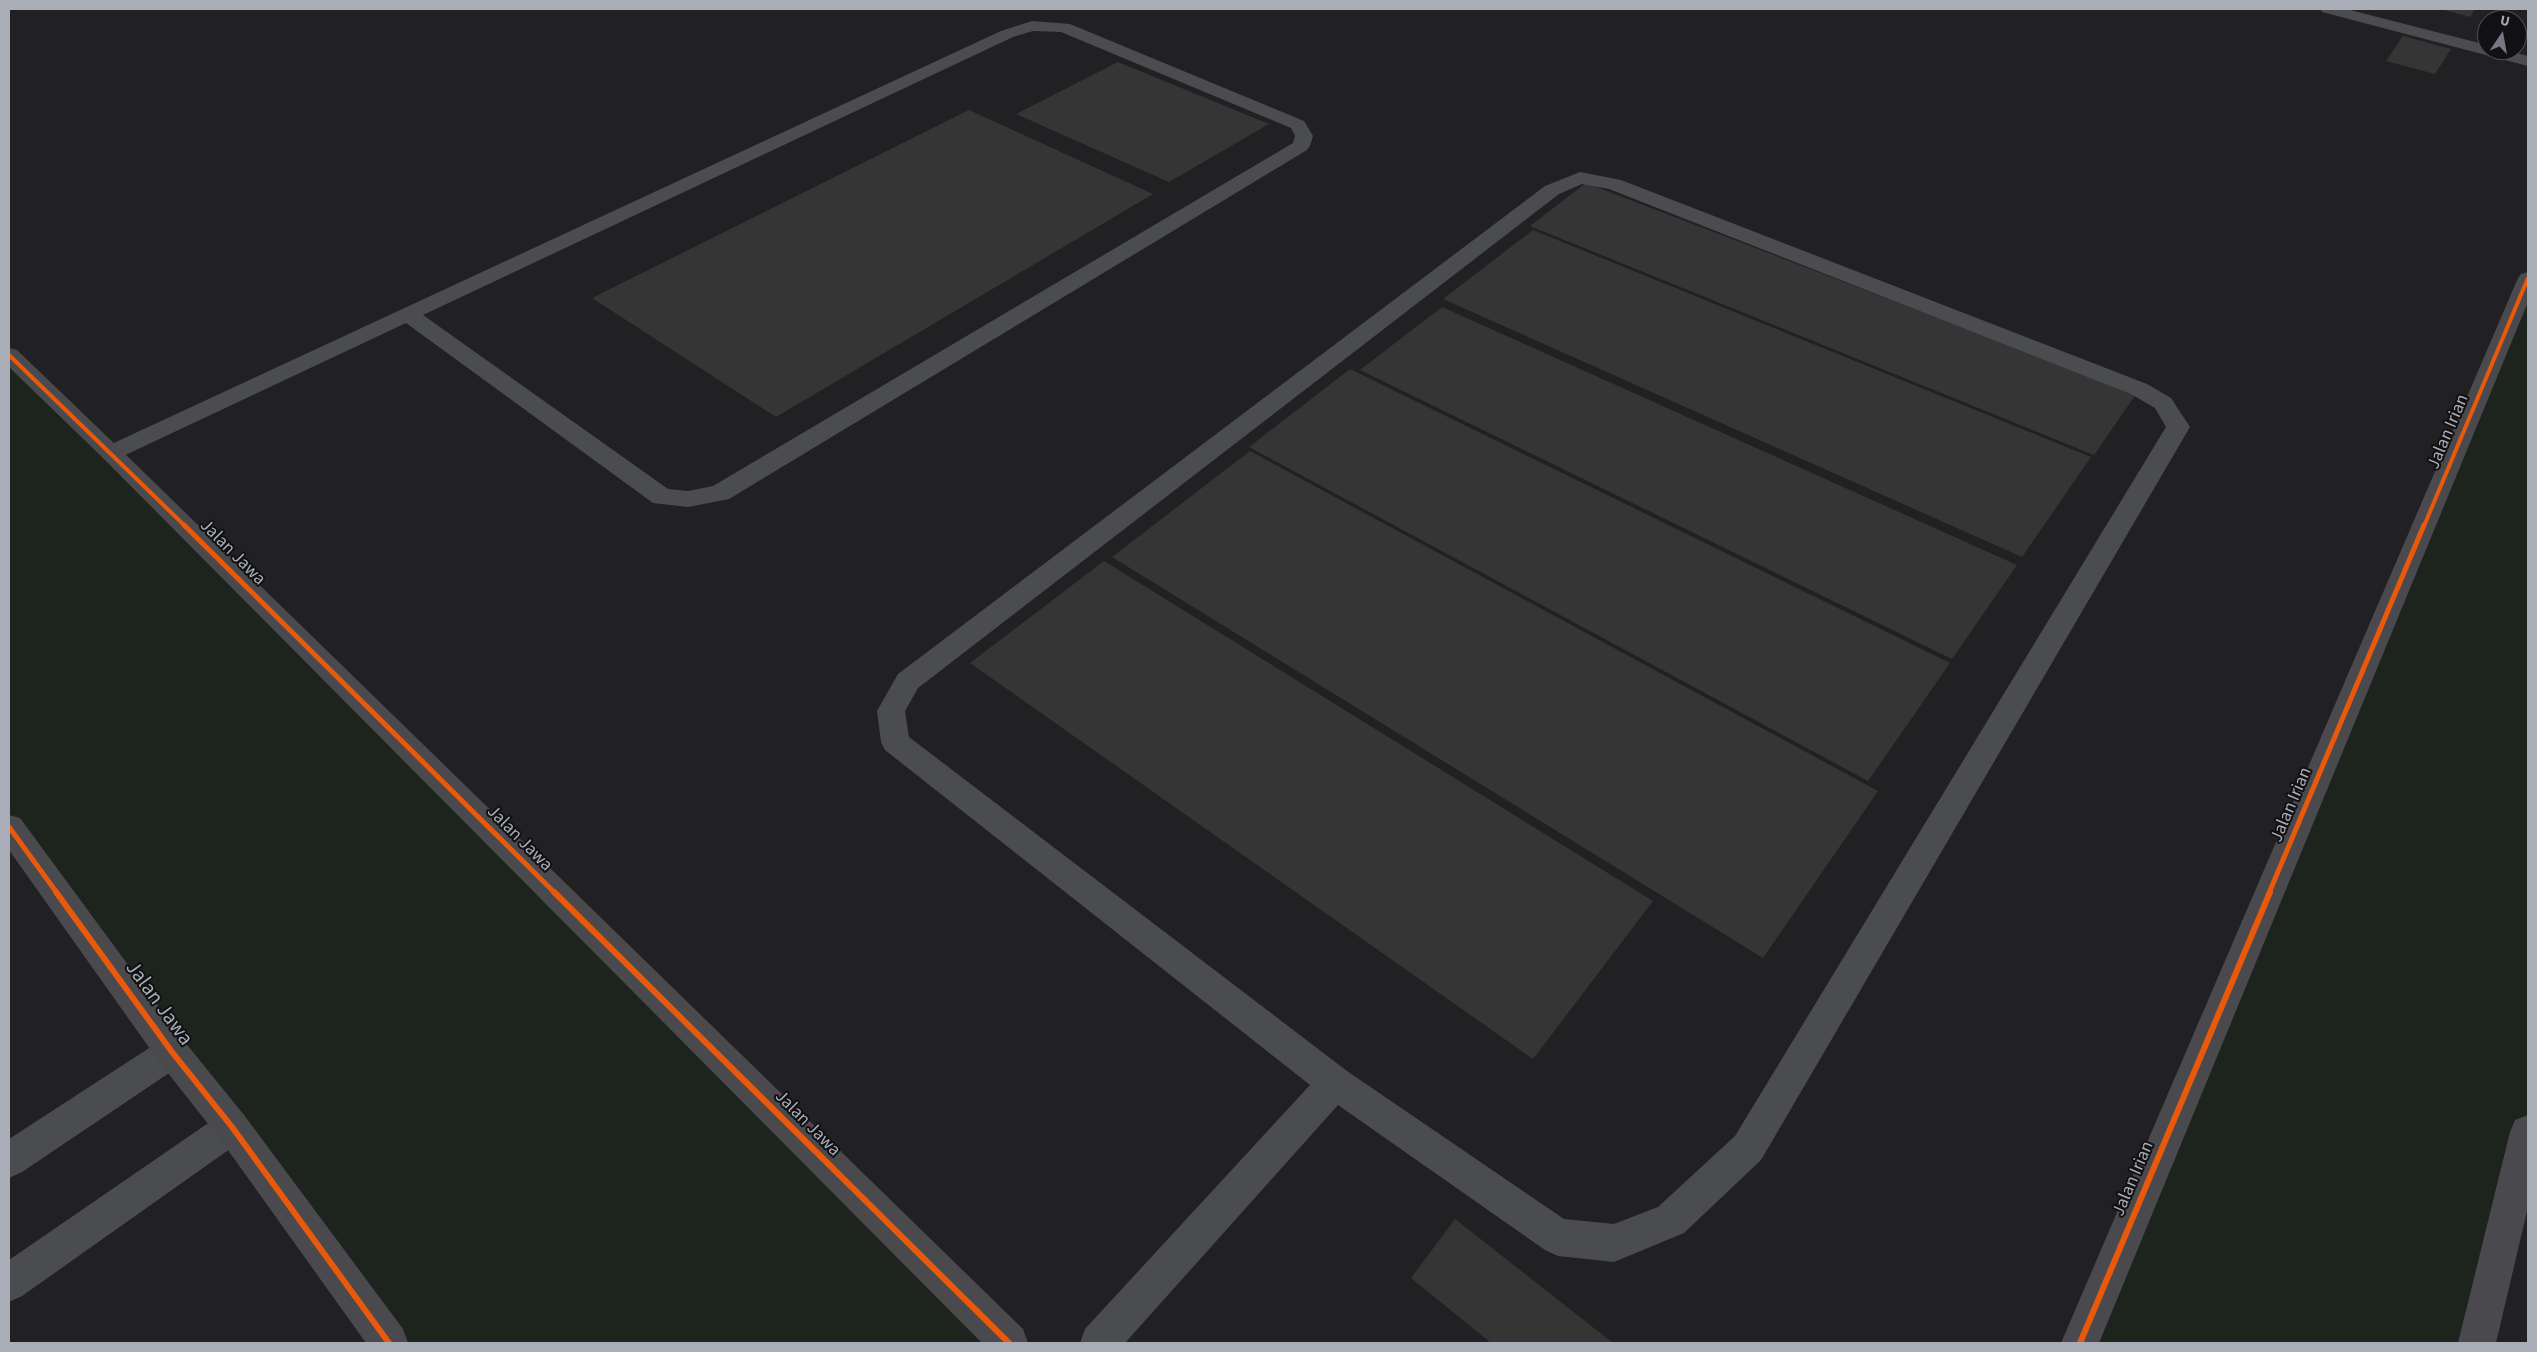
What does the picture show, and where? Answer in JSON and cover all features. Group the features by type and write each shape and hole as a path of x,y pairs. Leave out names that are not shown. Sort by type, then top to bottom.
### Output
{"street":[{"name":"Jalan Irian","path":"2080,1343 2528,278"},
{"name":"Jalan Jawa","path":"9,355 111,453 1009,1343"},
{"name":"Jalan Jawa","path":"9,827 172,1052 232,1126 390,1343"},
{"path":"2477,1343 2528,1132"}],"lane":[{"path":"2328,9 2371,14 2528,61"},
{"path":"111,453 1007,34 1032,26 1064,27 1298,125 1304,136 1301,146 720,493 688,500 662,497 409,315"},
{"path":"1580,178 1614,184 2139,389 2162,403 2178,427 1748,1148 1671,1220 1614,1243 1558,1237 1336,1083 895,742 891,710 908,681 1552,190 1580,178"},
{"path":"9,1160 172,1052"},
{"path":"1099,1343 1336,1083"},
{"path":"9,1283 232,1126"}],"shaded area":[{"path":"9,9 2528,9 2528,1343 9,1343"},
{"path":"2528,278 2528,1132 2477,1343 2080,1343"},
{"path":"9,359 997,1343 386,1343 9,826"}],"building":[{"path":"2440,9 2475,9 2470,17"},
{"path":"2403,36 2451,49 2435,74 2386,61"},
{"path":"1118,62 1269,124 1169,182 1016,114"},
{"path":"969,110 1153,194 776,417 592,298"},
{"path":"1586,183 2136,394 2094,455 1530,226"},
{"path":"1533,230 2091,457 2022,557 1443,299"},
{"path":"1442,307 2017,565 1952,659 1360,370"},
{"path":"1350,369 1950,663 1868,781 1249,447"},
{"path":"1250,451 1878,791 1763,958 1112,557"},
{"path":"1104,561 1653,901 1533,1059 970,663"},
{"path":"1455,1219 1613,1343 1491,1343 1411,1278"}],"cycle path":[{"path":"2080,1343 2528,278"},
{"path":"9,355 111,453 1009,1343"},
{"path":"9,827 172,1052 232,1127 389,1343"}]}
